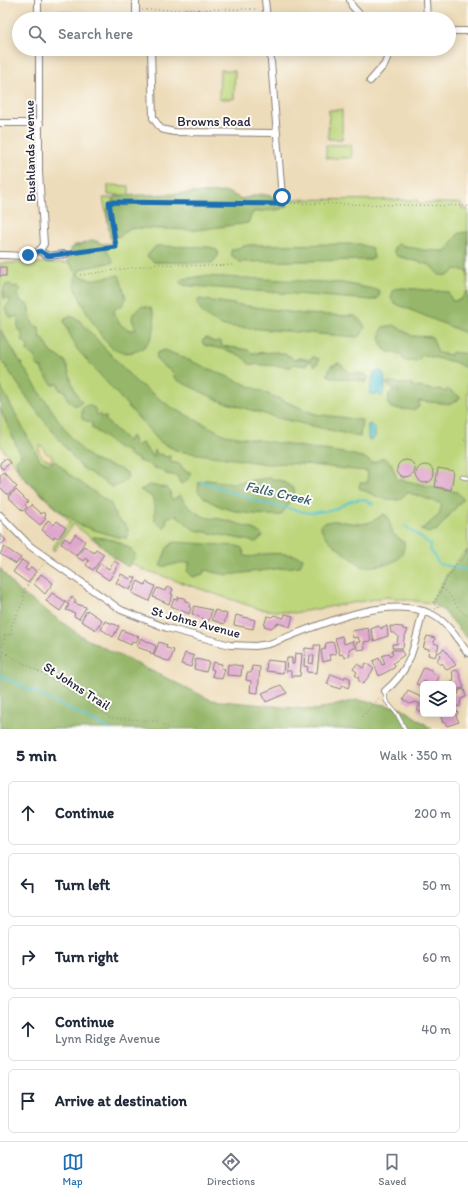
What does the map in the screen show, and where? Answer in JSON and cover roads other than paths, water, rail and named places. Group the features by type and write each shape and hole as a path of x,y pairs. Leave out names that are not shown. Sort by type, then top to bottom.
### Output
{"street":[{"path":"38,0 38,12"},
{"path":"136,0 136,12"},
{"path":"265,0 266,12"},
{"path":"350,0 352,6 358,12"},
{"path":"426,0 427,12"},
{"path":"456,31 468,31"},
{"name":"Bushlands Avenue","path":"39,56 39,173 45,240 40,251"},
{"name":"Browns Road","path":"151,56 153,118 161,129 174,132 278,133"},
{"path":"271,56 283,200"},
{"path":"370,81 385,64 388,56"},
{"path":"0,123 40,123"},
{"path":"0,255 28,255 40,251 48,256 65,254"},
{"name":"St Johns Avenue","path":"0,516 30,546 121,610 167,628 230,645 255,646 269,644 366,610 399,608 422,611 442,621 468,653"},
{"path":"385,691 401,676 410,661 422,611"}],"lane":[{"path":"462,477 468,478"},
{"path":"385,691 386,701 397,714 405,729"}],"water":[{"path":"379,371 383,372 385,382 385,388 381,397 377,393 373,395 369,393 374,373"},
{"path":"370,424 375,428 375,437 372,440 368,439 368,425"}],"waterway":[{"name":"Falls Creek","path":"201,481 259,502 309,513 333,510 351,501 362,499 373,504"},
{"name":"Falls Creek","path":"405,526 430,544 430,549 439,564 468,570"},
{"path":"0,675 109,729"}]}
